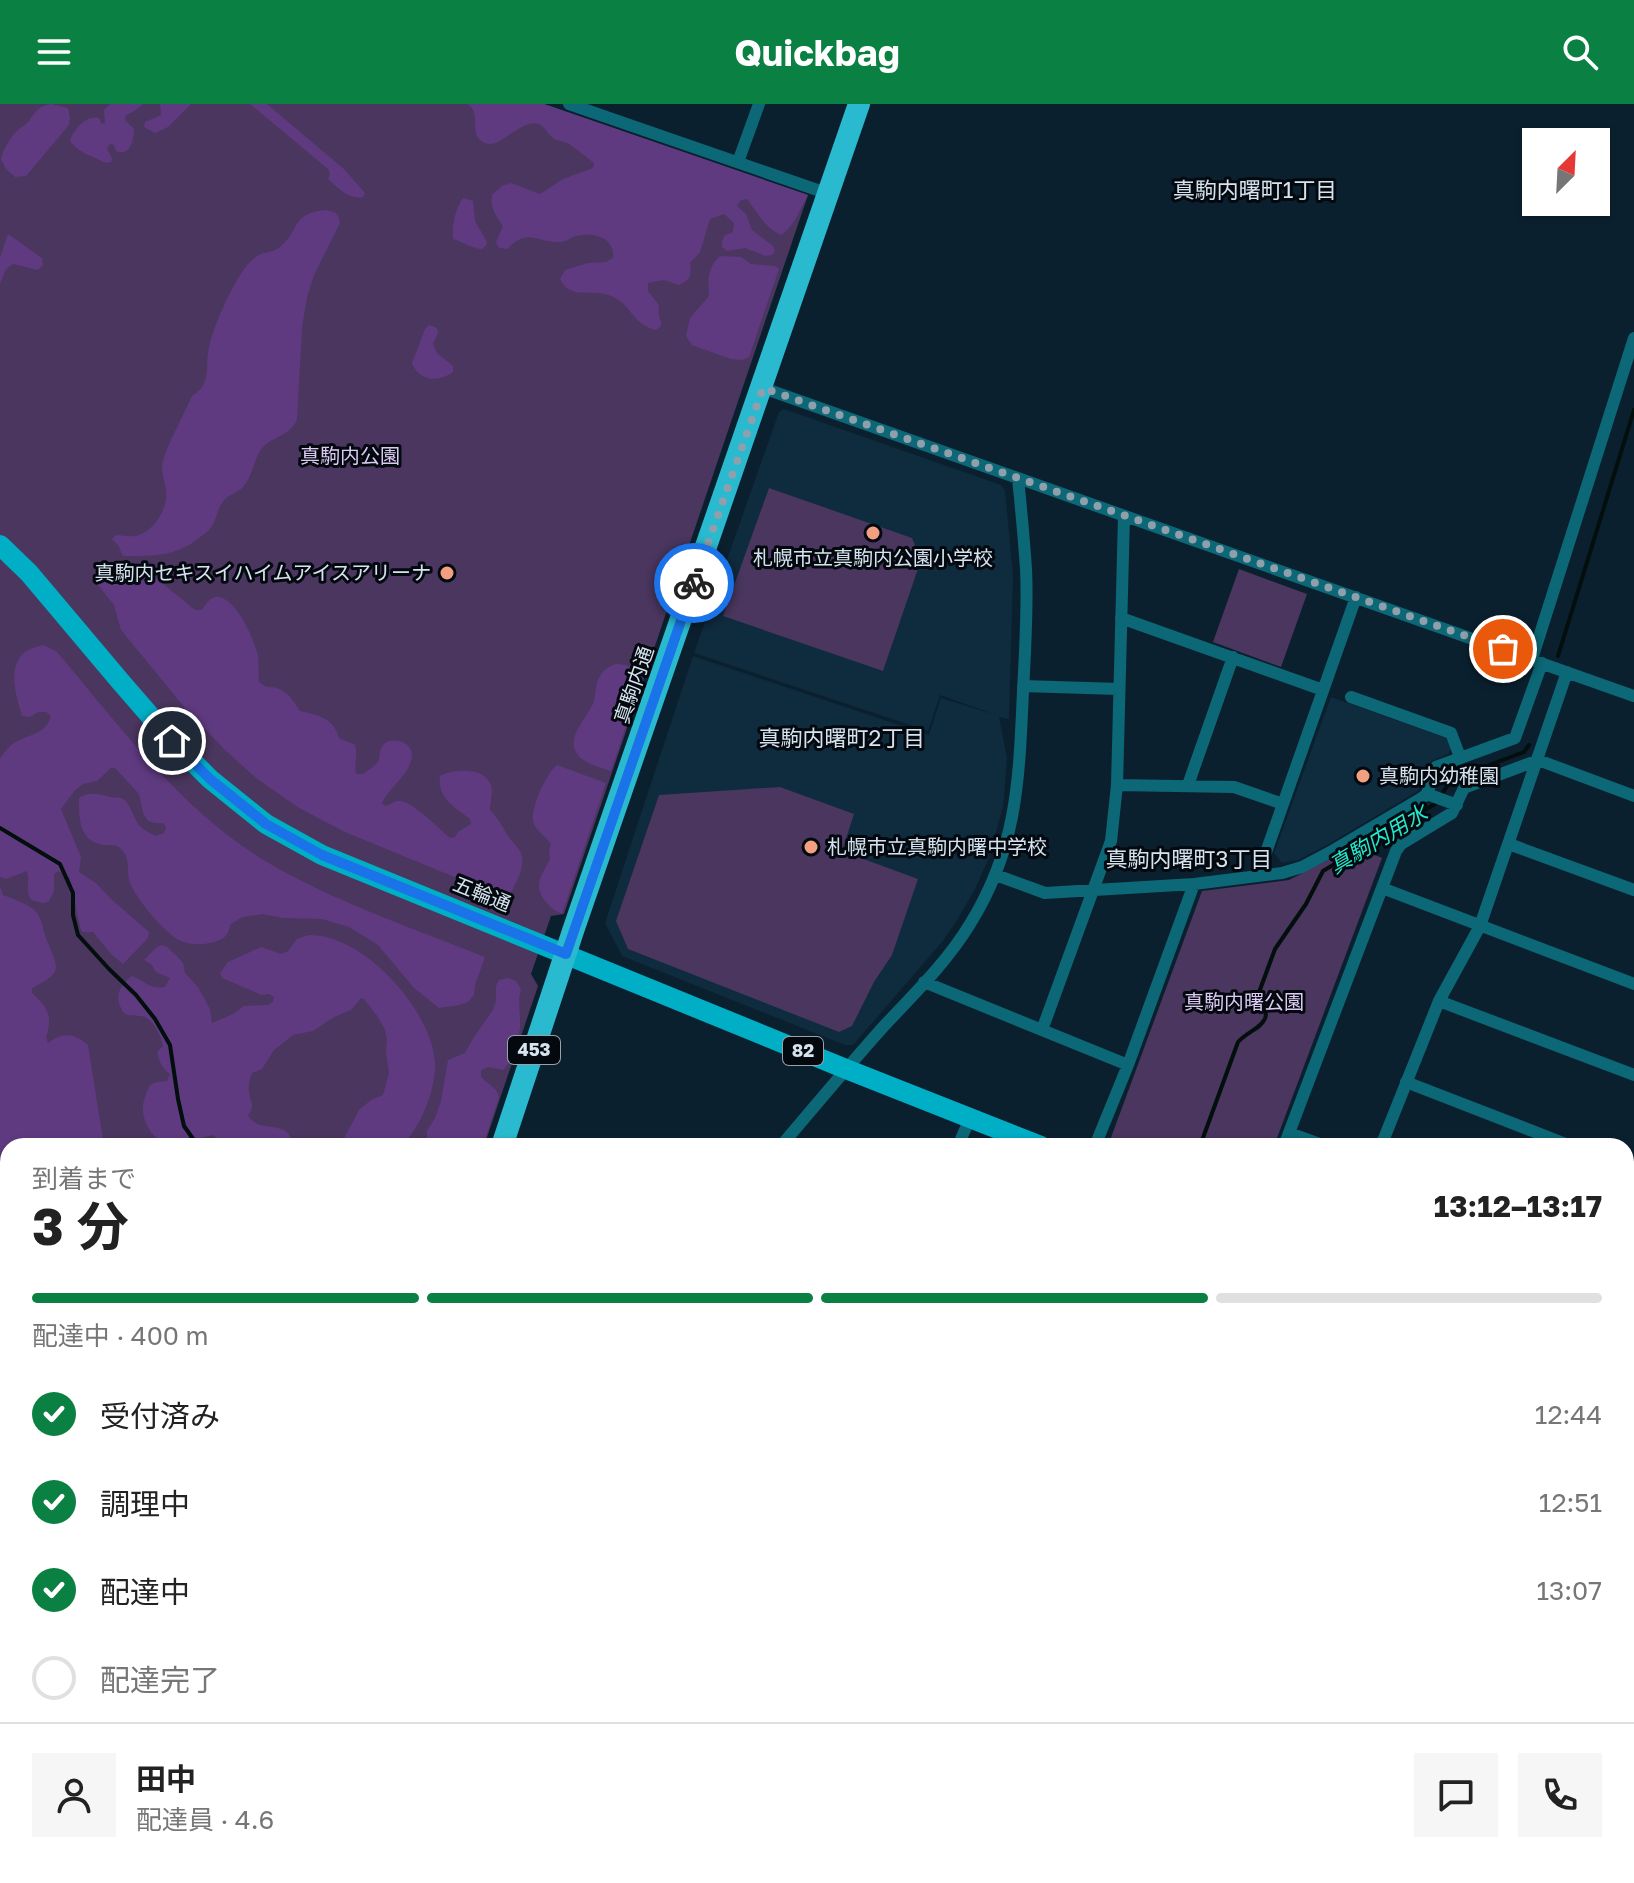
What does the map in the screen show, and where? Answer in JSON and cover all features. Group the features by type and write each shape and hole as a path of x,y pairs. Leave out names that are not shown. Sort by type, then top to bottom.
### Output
{"highway":[{"name":"真駒内通","path":"505,1138 859,104"}],"main road":[{"name":"五輪通","path":"0,545 29,573 172,741 210,779 266,824 322,855 1021,1138"}],"street":[{"path":"569,104 829,194"},
{"path":"738,162 759,104"},
{"path":"996,875 1045,893 1194,884 1282,873 1302,867 1334,850 1427,794 1436,767 1515,738 1634,338"},
{"path":"763,388 1634,696"},
{"path":"788,1138 969,926 996,875 1011,829 1019,779 1026,572 1018,478"},
{"path":"1042,1030 1111,841 1117,785 1124,516"},
{"path":"1258,875 1356,597"},
{"path":"1121,618 1326,689"},
{"path":"1188,785 1233,657"},
{"path":"1384,1138 1439,1001 1480,926 1567,672"},
{"path":"1023,686 1119,689"},
{"path":"1351,697 1451,733 1460,757"},
{"path":"1287,1138 1401,844 1452,813 1464,788 1538,760 1634,796"},
{"path":"1117,785 1234,787 1283,804"},
{"path":"1427,794 1457,805"},
{"path":"1509,844 1634,890"},
{"path":"1098,1138 1194,884"},
{"path":"1382,888 1634,984"},
{"path":"924,982 1128,1065"},
{"path":"1439,1001 1634,1075"},
{"path":"1406,1082 1550,1138"},
{"path":"961,1138 970,1118"}],"shaded area":[{"path":"51,104 68,108 69,125 26,176 15,177 1,159 5,147 36,111"},
{"path":"110,104 143,104 126,115 125,120 134,129 128,150 116,151 110,144 107,149 112,158 111,162 106,163 81,151 70,141 85,121 99,118 102,124 105,123 104,110"},
{"path":"160,104 191,104 168,127 155,133 144,127 145,122 161,115"},
{"path":"250,104 267,104 345,170 365,193 363,197 353,197 340,189 328,179 328,169"},
{"path":"467,104 544,104 808,195 793,223 781,235 766,224 747,199 741,200 737,206 746,214 752,230 773,246 775,251 772,255 765,256 745,248 727,251 722,247 722,242 724,236 733,232 734,223 724,214 710,219 700,252 690,263 688,279 679,285 664,280 648,283 648,291 659,305 661,326 656,330 641,323 611,296 576,292 564,286 560,279 565,270 613,258 611,246 602,238 584,235 552,242 527,237 508,249 499,248 496,242 503,226 494,212 492,195 502,186 511,183 540,194 563,179 593,168 594,163 569,144 554,139 539,124 526,125 493,144 481,141 477,136 474,113"},
{"path":"463,198 473,201 475,221 487,242 482,249 453,239 455,218"},
{"path":"326,210 336,214 340,223 314,275 307,297 302,328 297,420 289,431 264,446 245,485 224,500 205,534 172,552 123,556 112,539 116,535 142,534 153,525 165,506 163,461 192,396 204,383 211,338 235,284 255,257 276,250 287,240 301,218"},
{"path":"8,234 42,258 43,265 38,270 13,264 6,269 0,284 0,258"},
{"path":"720,256 741,257 751,264 779,269 749,357 743,360 731,359 692,345 686,336 690,318 709,296 711,270"},
{"path":"429,325 437,328 433,344 437,353 453,366 453,372 436,379 419,374 412,363"},
{"path":"784,409 1001,485 1005,491 1013,575 1009,719 999,717 1007,759 1003,807 988,860 956,922 853,1045 845,1045 622,956 605,923 693,656 929,735 941,698 999,716 940,695 928,731 694,653 779,412"},
{"path":"140,568 195,610 201,610 215,597 230,603 253,640 258,656 259,682 283,691 300,711 324,718 337,731 339,738 355,745 356,774 363,774 377,764 384,744 392,741 406,744 411,751 410,763 385,797 382,803 385,806 403,801 425,815 450,838 455,837 471,824 470,819 444,796 440,776 467,771 486,778 492,789 490,810 522,857 519,875 508,899 345,832 299,808 256,778 185,708 121,630 114,605 94,580 117,571"},
{"path":"44,645 57,652 177,790 232,838 262,859 316,888 485,957 474,995 468,1002 439,1008 414,988 378,945 349,927 322,919 262,914 242,917 230,925 226,936 218,941 198,944 179,940 159,923 134,892 129,881 127,858 122,850 115,845 96,843 82,829 79,798 94,794 124,799 143,828 156,836 164,833 166,827 163,823 148,821 139,794 115,768 97,781 83,784 75,790 61,809 81,857 79,872 97,884 149,932 148,938 123,964 93,932 82,932 69,877 58,871 54,874 54,891 49,901 43,903 31,900 27,871 6,879 0,877 0,758 14,743 41,731 51,716 38,712 30,717 22,716 14,682 15,672 22,655"},
{"path":"615,664 632,668 640,684 611,771 579,757 574,741 594,701 598,679 604,670"},
{"name":"真駒内幼稚園","path":"1331,697 1446,738 1451,748 1448,754 1431,761 1418,791 1327,845 1298,860 1282,863 1274,853"},
{"path":"557,765 606,783 562,914 548,904 540,890 540,880 550,859 551,844 535,827 533,818 548,775"},
{"path":"0,887 3,895 30,907 40,918 56,968 50,977 32,988 32,993 48,1013 48,1043 68,1035 88,1045 103,1138 0,1138"},
{"path":"309,935 330,938 351,947 391,978 421,1020 431,1041 435,1073 426,1107 409,1138 344,1138 359,1110 383,1095 389,1073 385,1030 361,998 351,1010 313,1031 293,1035 274,1050 262,1069 252,1073 249,1089 252,1106 248,1115 259,1124 286,1131 291,1138 216,1138 214,1135 157,1138 143,1115 145,1097 150,1085 167,1081 170,1074 163,1067 157,1052 163,1046 156,1028 142,1016 123,1012 118,999 122,986 132,976 151,986 165,987 170,978 156,972 144,960 157,947 167,947 183,963 185,973 198,987 210,1009 212,1023 244,1006 273,1002 274,997 269,994 262,995 222,978 220,973 228,962 261,947 281,954 287,952 297,939"},
{"path":"508,978 516,981 521,989 520,1028 512,1057 503,1070 488,1067 481,1070 481,1077 496,1090 499,1097 486,1138 427,1138 427,1131 441,1101 448,1060 465,1053 493,1010 499,980"}],"green space":[{"name":"真駒内公園","path":"0,104 544,104 808,195 564,914 551,916 531,974 538,986 487,1138 0,1138"},
{"path":"769,488 912,538 921,560 883,671 723,616"},
{"path":"1239,569 1307,594 1281,667 1213,642"},
{"path":"780,787 854,814 842,851 918,879 892,955 874,982 852,1026 839,1032 628,949 616,921 659,795"},
{"name":"真駒内曙公園","path":"1355,846 1382,858 1277,1138 1111,1138 1202,891 1289,880"}],"waterway":[{"name":"真駒内用水","path":"1558,656 1634,410"},
{"name":"真駒内用水","path":"1203,1138 1238,1042 1265,1019 1264,1005 1258,995 1275,949 1306,904 1323,871 1435,804 1452,779 1524,752 1529,745"},
{"path":"0,828 60,864 73,893 73,915 78,935 136,995 170,1045 184,1126 192,1138"}],"way so far":[{"path":"694,583 763,388 1503,649"}],"place":[{"name":"札幌市立真駒内公園小学校","path":"873,533"},
{"name":"真駒内セキスイハイムアイスアリーナ","path":"447,573"},
{"name":"真駒内幼稚園","path":"1363,776"},
{"name":"札幌市立真駒内曙中学校","path":"811,847"}],"district":[{"name":"真駒内曙町1丁目","path":"1255,190"},
{"name":"真駒内曙町2丁目","path":"842,738"},
{"name":"真駒内曙町3丁目","path":"1189,859"}],"route":[{"path":"172,741 210,779 266,824 322,855 566,954 694,583"}]}
